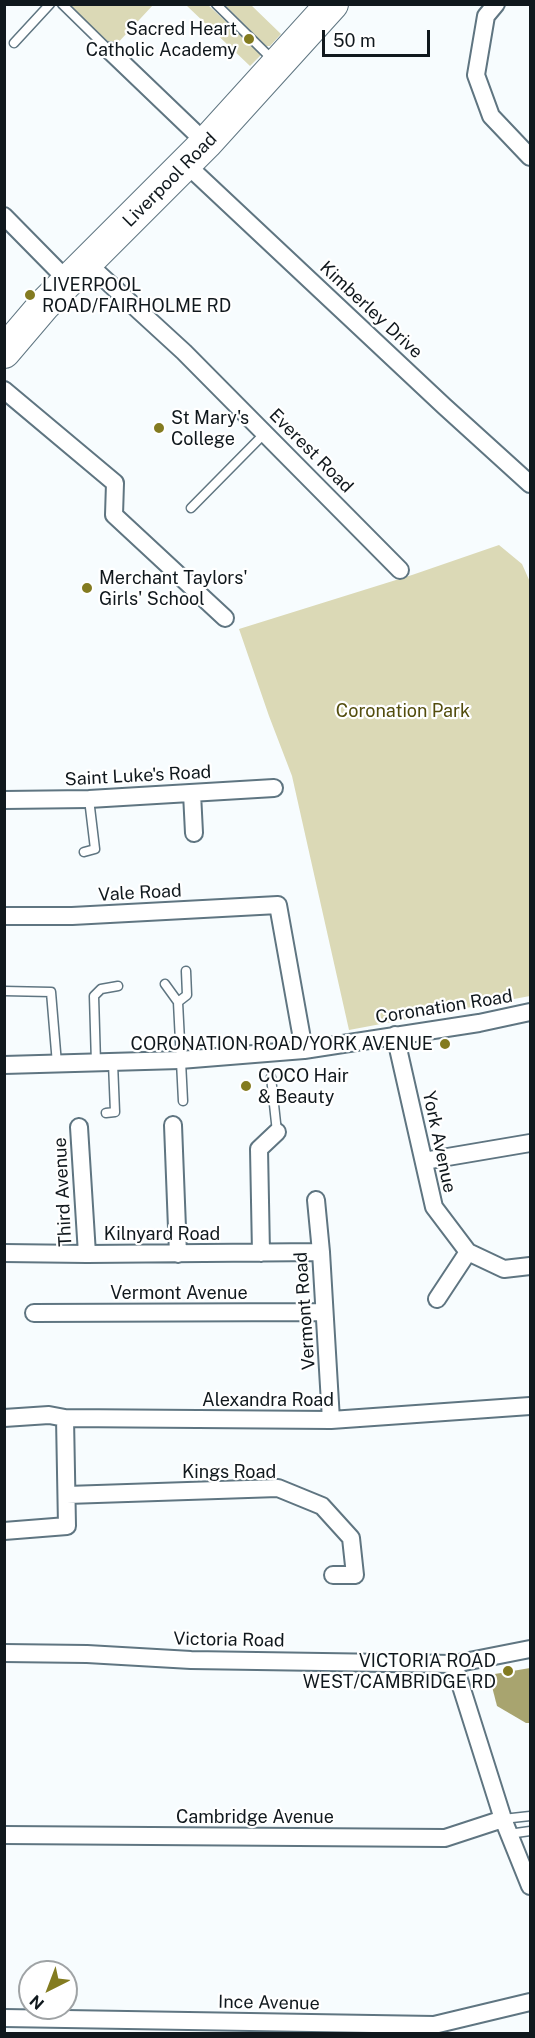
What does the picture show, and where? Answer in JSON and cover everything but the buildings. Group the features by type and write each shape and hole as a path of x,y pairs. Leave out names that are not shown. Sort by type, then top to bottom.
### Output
{"highway":[{"name":"Liverpool Road","path":"4,352 44,305 196,153 279,66 326,7"}],"street":[{"path":"496,4 486,16 476,75 491,116 531,157"},
{"name":"Kimberley Drive","path":"110,51 196,153 444,406 531,484"},
{"name":"Everest Road","path":"4,216 184,352 400,570"},
{"path":"4,390 115,483 114,514 225,618"},
{"name":"Saint Luke's Road","path":"4,800 89,799 274,788"},
{"path":"192,793 194,833"},
{"name":"Vale Road","path":"4,916 72,916 278,905 304,1050"},
{"name":"Coronation Road","path":"4,1065 105,1064 304,1050 479,1023 531,1012"},
{"name":"York Avenue","path":"395,1035 434,1207 468,1252 504,1269 531,1266"},
{"path":"173,1125 178,1254"},
{"name":"Third Avenue","path":"79,1127 87,1254"},
{"path":"261,1253 259,1149 277,1132"},
{"path":"424,1161 531,1143"},
{"name":"Vermont Road","path":"316,1200 331,1420"},
{"name":"Kilnyard Road","path":"4,1253 321,1252"},
{"path":"437,1299 468,1252"},
{"name":"Vermont Avenue","path":"34,1313 324,1312"},
{"name":"Alexandra Road","path":"4,1418 37,1415 64,1418 331,1420 531,1406"},
{"path":"4,1530 67,1526 64,1418"},
{"name":"Kings Road","path":"67,1495 278,1488 322,1506 351,1538 355,1575 333,1575"},
{"name":"Victoria Road","path":"4,1653 87,1654 191,1660 454,1664 531,1649"},
{"path":"454,1664 506,1826 531,1886"},
{"name":"Cambridge Avenue","path":"4,1835 445,1838 506,1826"},
{"name":"Ince Avenue","path":"4,2018 434,2025 531,2002"}],"lane":[{"path":"14,43 50,4"},
{"path":"62,4 110,51"},
{"path":"216,4 279,66"},
{"path":"191,508 265,433"},
{"path":"84,852 94,849 89,799"},
{"path":"178,1002 187,995 186,970"},
{"path":"165,984 178,1002 183,1101"},
{"path":"106,1113 115,1112 94,996 100,989 118,986"},
{"path":"4,991 51,992 57,1064"},
{"path":"271,1077 277,1132"},
{"path":"506,1826 531,1816"},
{"path":"506,1826 531,1831"}],"green space":[{"name":"Sacred Heart Catholic Academy","path":"68,5 153,5 114,47"},
{"path":"186,5 208,5 260,53 260,56 250,66"},
{"path":"225,5 251,5 281,34 270,46 266,46"},
{"name":"Coronation Park","path":"499,545 522,564 530,582 530,996 349,1030 292,776 239,629 412,575"}],"shaded area":[{"path":"530,1668 530,1723 526,1723 497,1706 489,1675"}],"place":[{"name":"Sacred Heart Catholic Academy","path":"249,39"},
{"name":"LIVERPOOL ROAD/FAIRHOLME RD","path":"30,295"},
{"name":"St Mary's College","path":"159,428"},
{"name":"Merchant Taylors' Girls' School","path":"87,588"},
{"name":"CORONATION ROAD/YORK AVENUE","path":"445,1044"},
{"name":"COCO Hair & Beauty","path":"246,1086"},
{"name":"VICTORIA ROAD WEST/CAMBRIDGE RD","path":"508,1671"}]}
